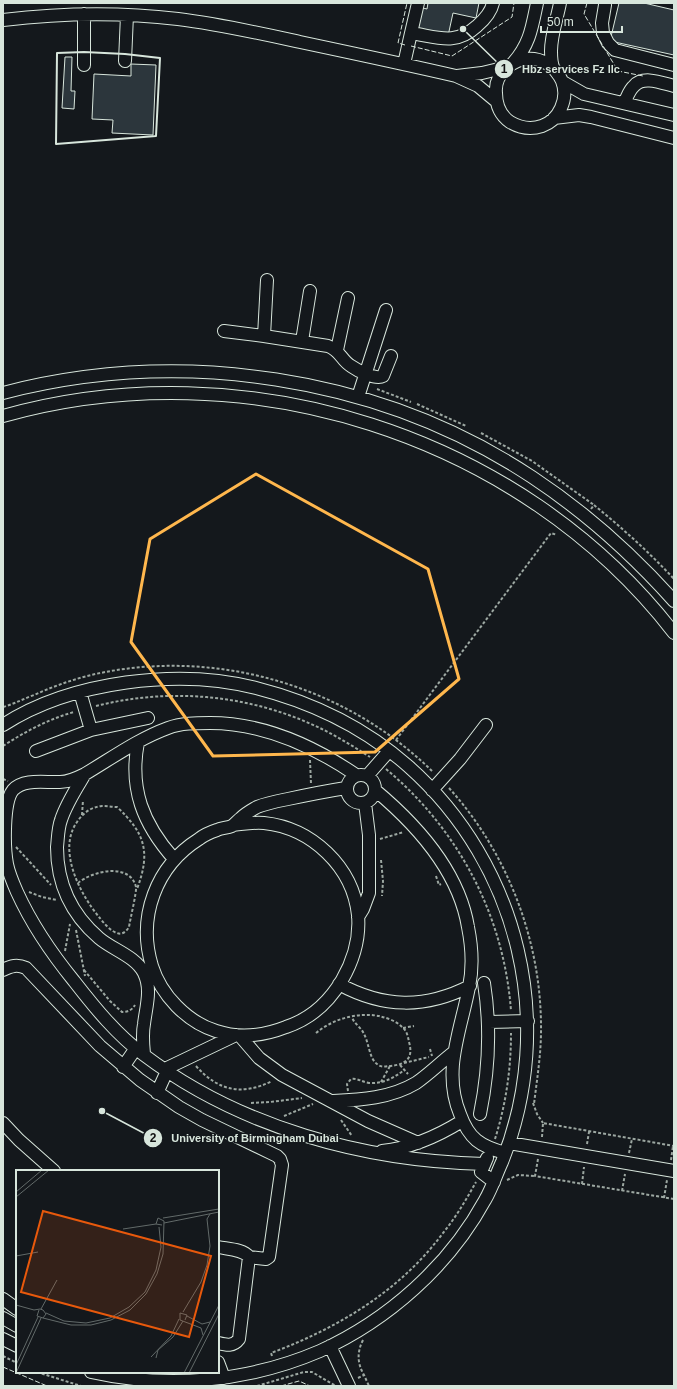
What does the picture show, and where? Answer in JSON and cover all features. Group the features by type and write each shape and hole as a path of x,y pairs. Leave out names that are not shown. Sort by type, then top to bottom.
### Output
{"street":[{"path":"404,64 418,3"},
{"path":"411,33 450,39 458,38 469,33 481,23 488,15 493,3"},
{"path":"456,76 482,73 510,65 523,59 534,59 544,62 553,67 563,82 564,101 554,118 546,124 536,128 520,127 507,119 500,111 496,101 495,89 499,77 510,65 525,48 529,39 537,3"},
{"path":"553,67 552,42 560,3"},
{"path":"605,5 602,23 603,33 608,43 615,50 674,65"},
{"path":"3,20 33,16 84,14 127,15 178,19 228,27 456,76 478,86 496,101"},
{"path":"84,14 84,65"},
{"path":"125,61 127,15"},
{"path":"624,103 633,86 639,82 645,80 674,86"},
{"path":"563,82 584,94 674,116"},
{"path":"554,118 573,115 591,117 674,138"},
{"path":"264,336 267,280"},
{"path":"302,341 310,291"},
{"path":"337,350 348,298"},
{"path":"358,397 369,374 389,311"},
{"path":"224,331 302,341 328,346 337,350 351,366 378,378 383,376 391,356"},
{"path":"3,393 40,384 90,376 122,373 180,371 227,374 288,381 358,397 428,422 464,438 498,456 532,477 586,516 624,549 674,601"},
{"path":"3,416 44,406 88,398 158,393 228,395 267,400 305,406 381,426 453,456 514,491 564,525 600,554 633,586 674,633"},
{"path":"3,725 44,704 80,692 117,684 181,679 214,681 246,686 308,704 337,718 374,740 407,765 432,790 464,828 486,864 504,903 517,943 524,983 528,1021 525,1071 520,1104 507,1148 486,1199 470,1225 452,1250 408,1294 384,1314 358,1331 330,1346 296,1361 261,1372 187,1384 147,1381 95,1373"},
{"path":"80,692 91,730"},
{"path":"36,751 91,730 148,718"},
{"path":"494,1182 483,1168 369,1152 316,1139 265,1121 222,1102 166,1070 140,1051 105,1018 65,970 35,926 13,883 7,866 5,834 6,812 13,790 24,783 69,781 86,774 138,742 169,727 185,724 218,723 234,724 266,730 281,735 310,747 372,780 375,790 416,828 446,870 456,888 463,907 468,926 472,966 470,986 452,1064 455,1099 466,1129 477,1141 492,1149 507,1148 674,1171"},
{"path":"432,790 460,759 486,725"},
{"path":"138,742 135,761 136,781 142,809 150,827 161,844 174,859"},
{"path":"375,790 372,798 365,803 360,803 352,800 346,788 351,778 362,776 379,763 389,751"},
{"path":"86,774 67,805 60,821 57,858 60,876 71,905 100,939 134,961 144,973 148,988 140,1051 123,1067"},
{"path":"232,825 260,806 311,794 346,788"},
{"path":"358,916 363,909 369,893 369,842 365,803"},
{"path":"264,823 295,831 309,838 334,859 348,881 356,901 358,931 356,945 346,972 339,984 323,1004 313,1013 296,1024 264,1034 238,1035 216,1031 197,1022 181,1010 167,995 152,968 148,953 146,922 149,907 159,880 174,859 187,847 216,830 232,825 264,823"},
{"path":"3,970 14,965 20,965 26,968 100,1046 123,1067 157,1093 202,1120 280,1159 282,1165 270,1257 266,1259 249,1257 247,1254 242,1252 219,1247"},
{"path":"480,1114 488,1068 489,1022 484,983"},
{"path":"339,984 376,999 401,1003 437,999 448,996 470,986"},
{"path":"489,1022 528,1021"},
{"path":"157,1093 166,1070 238,1035"},
{"path":"238,1035 259,1058 282,1075 368,1121 418,1143"},
{"path":"325,1098 349,1101 386,1095 401,1090 425,1076 454,1052"},
{"path":"369,1152 388,1150 418,1143 448,1130 462,1121"},
{"path":"3,1123 19,1140 53,1170"},
{"path":"483,1168 492,1149"},
{"path":"219,1343 229,1346 238,1339 249,1257"},
{"path":"3,1300 16,1308"},
{"path":"3,1318 16,1325"},
{"path":"3,1339 16,1346"},
{"path":"330,1346 349,1386"},
{"path":"219,1365 224,1378"}],"path":[{"path":"586,516 594,505 631,536 674,579"},
{"path":"389,751 551,533 557,536 564,525"},
{"path":"3,746 25,732 45,722 119,700 164,696 207,697 236,701 282,712 341,739 379,763 406,786 435,818 454,843 473,876 488,908 500,944 509,987 511,1052 507,1094 492,1149"},
{"path":"310,747 311,794"},
{"path":"102,806 117,807 136,826 144,844 144,862 137,889 129,927 126,932 119,934 112,930 93,910 85,898 72,866 70,855 70,838 82,815 92,808 102,806"},
{"path":"369,842 416,828"},
{"path":"5,834 45,879 71,905 86,977"},
{"path":"78,883 84,877 95,873 114,871 122,872 130,877 137,889"},
{"path":"13,883 42,897 71,905"},
{"path":"65,970 66,940 71,905"},
{"path":"84,970 110,1001 122,1012 132,1010 137,1001"},
{"path":"316,1033 330,1023 352,1017 370,1014 388,1018 403,1028 406,1032 411,1051 409,1058 404,1064"},
{"path":"352,1017 353,1021 360,1027 364,1034 374,1062 380,1066 404,1064 432,1056"},
{"path":"403,1028 414,1026"},
{"path":"190,1057 195,1065 208,1077 224,1087 234,1090 259,1087 282,1075"},
{"path":"381,1082 390,1066"},
{"path":"349,1101 347,1084 351,1079 356,1078 368,1083 381,1082 397,1076 404,1070"},
{"path":"265,1121 292,1113 325,1098"},
{"path":"246,1103 325,1098"},
{"path":"325,1098 346,1129 356,1141 369,1152"},
{"path":"278,1380 270,1353 310,1337 340,1322 364,1308 386,1292 426,1255 443,1234 459,1211 483,1168"},
{"path":"3,1356 16,1362"},
{"path":"257,1386 304,1372 312,1372 336,1386"},
{"path":"40,1373 80,1386"}],"highlighted area":[{"path":"256,474 428,569 459,679 375,752 213,756 131,642 150,539"}],"building":[{"path":"428,3 479,3 476,18 453,13 448,36 415,29 419,7 427,9"},
{"path":"619,3 644,3 674,10 674,55 610,41"},
{"path":"65,57 72,57 71,91 75,91 74,109 62,108"},
{"path":"131,64 156,65 153,135 112,133 113,120 92,119 94,74 131,76"}],"fence":[{"path":"405,45 398,43 407,3"},
{"path":"411,46 452,56 512,17 514,3"},
{"path":"587,3 584,14 618,71 643,76"},
{"path":"3,1367 16,1373"},
{"path":"17,1373 47,1386"},
{"path":"281,1386 299,1381 310,1386"}],"wall":[{"path":"84,52 125,54 160,58 156,136 56,144 57,53 84,52"}],"place":[{"name":"Hbz services Fz llc","path":"463,29"},
{"name":"University of Birmingham Dubai","path":"102,1111"}]}
